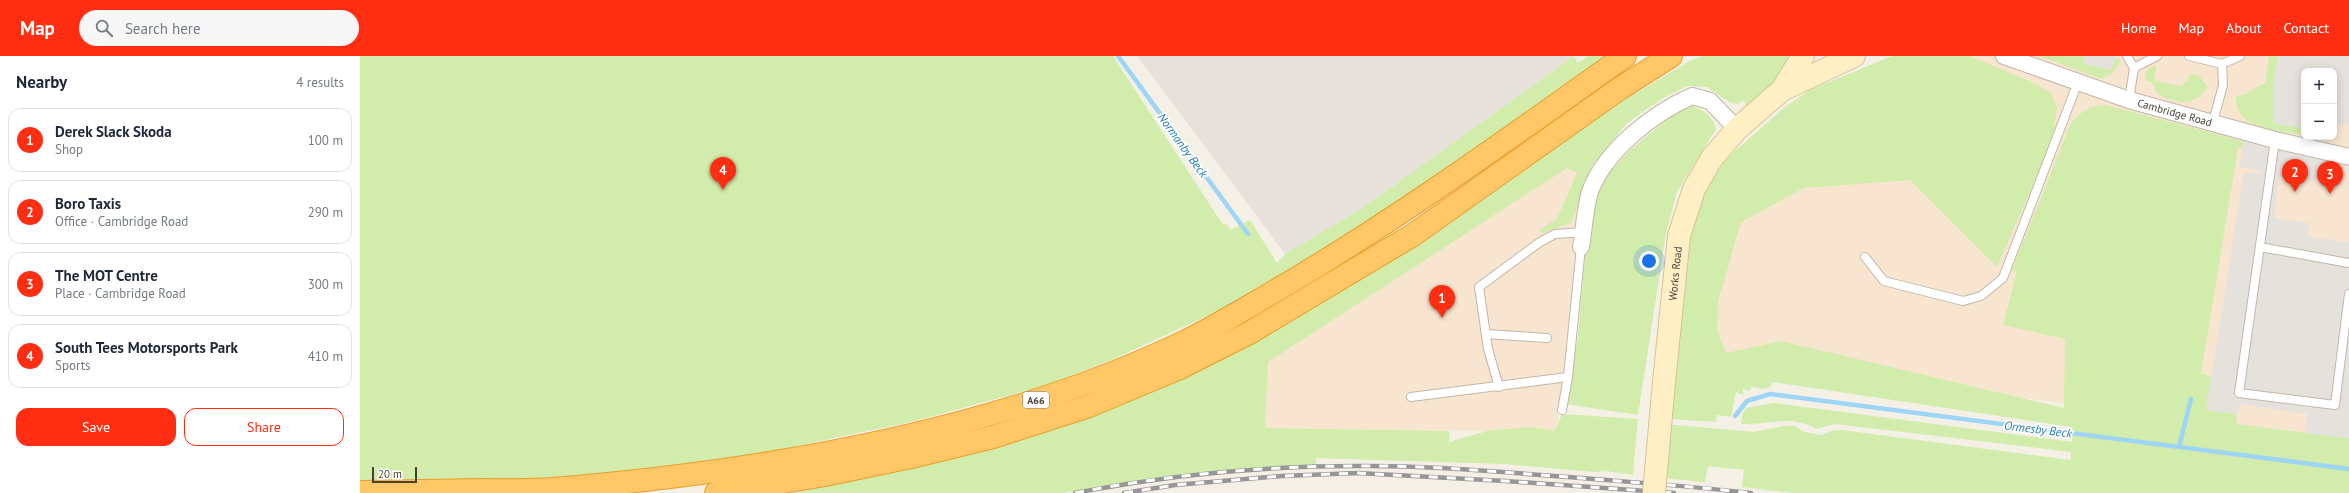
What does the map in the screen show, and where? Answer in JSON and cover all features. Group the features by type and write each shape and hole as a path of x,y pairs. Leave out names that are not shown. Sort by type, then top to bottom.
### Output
{"highway":[{"name":"A66","path":"360,492 549,489 678,476 775,461 938,428 1014,407 1093,380 1186,341 1326,261 1467,169 1625,56"},
{"name":"A66","path":"716,493 825,475 911,457 993,436 1089,406 1180,368 1251,332 1413,235 1671,58"}],"main road":[{"name":"Works Road","path":"1782,90 1803,56"},
{"name":"Works Road","path":"1654,493 1675,265 1685,214 1694,189 1712,158 1738,129 1782,90 1854,56"}],"street":[{"name":"Cambridge Road","path":"2004,56 2129,100 2275,140 2349,157"},
{"path":"1582,239 1591,190 1609,161 1630,135 1668,107 1692,96 1710,101 1738,129"}],"lane":[{"path":"2127,56 2134,68 2129,100"},
{"path":"2134,68 2156,56"},
{"path":"2189,56 2222,64 2240,56"},
{"path":"2213,122 2223,84 2222,64"},
{"path":"1865,257 1884,281 1963,301 1981,296 1987,292 2003,278 2078,82"},
{"path":"2275,140 2239,394 2335,405 2349,294"},
{"path":"1499,387 1486,334 1479,287 1555,234 1582,239 1568,378 1562,410"},
{"path":"2260,247 2349,263"},
{"path":"1486,334 1547,338"},
{"path":"1410,397 1568,378"}],"shaded area":[{"path":"1137,56 1574,56 1361,209 1285,254"},
{"path":"1900,56 2349,56 2349,438 1704,359 1732,215"},
{"path":"2085,56 2116,56 2111,70 2084,63"},
{"path":"2278,56 2349,56 2349,125 2337,123 2337,68 2301,68 2301,128 2273,123 2274,78"},
{"path":"2243,141 2325,160 2323,169 2317,169 2315,182 2279,177 2274,218 2309,223 2308,237 2349,242 2349,438 2305,433 2307,414 2240,404 2238,414 2206,410 2244,172 2259,174 2259,170 2240,168"},
{"path":"1574,156 1597,180 1584,232 1555,439 1531,432 1265,428 1268,362"}],"green space":[{"path":"360,56 1113,56 1223,225 1226,223 1231,230 1250,220 1277,263 1285,254 1361,209 1574,56 1578,63 1588,56 1608,56 1437,177 1366,224 1220,310 1111,360 1046,385 915,421 725,461 566,478 360,485"},
{"path":"1702,56 1788,56 1788,64 1775,82 1763,94 1751,104 1746,106 1744,100 1738,104 1731,103 1707,87 1687,86 1663,98 1627,123 1592,166 1571,223 1542,233 1539,230 1557,219 1577,173 1567,168 1268,362 1265,428 1449,431 1449,442 1487,431 1530,427 1555,431 1562,414 1638,419 1633,475 1606,471 1595,472 1504,464 1316,458 1316,464 1186,474 1062,493 792,493 900,470 1093,414 1690,61"},
{"path":"1892,56 1969,56 2030,81 2051,93 2057,107 2053,139 1997,267 1910,180 1804,188 1741,222 1718,301 1717,329 1726,353 1781,341 2064,408 2065,339 2003,325 2017,271 2012,270 2071,123 2086,110 2105,105 2243,141 2242,148 2238,148 2201,374 2211,376 2206,410 2237,414 2236,424 2349,438 2349,493 1793,493 1742,487 1744,470 1708,466 1705,482 1662,478 1666,424 1753,432 1784,426 1795,426 1804,432 1822,435 1831,431 1842,430 2071,460 2071,452 1835,424 1816,429 1798,422 1789,421 1741,424 1742,415 1746,408 1774,403 2072,442 2072,427 1773,382 1770,387 1761,389 1751,386 1750,391 1743,389 1743,395 1736,392 1731,417 1717,415 1716,422 1668,419 1690,222 1710,181 1727,158 1785,107 1810,90"},
{"path":"2039,56 2085,56 2084,63 2110,70 2115,58 2120,59 2113,72 2101,79"},
{"path":"2269,56 2278,56 2274,78 2273,123 2301,128 2301,134 2260,126 2250,122 2242,116 2237,107 2236,96 2245,94 2265,83"},
{"path":"2153,66 2157,66 2154,80 2181,86 2188,80 2190,74 2198,75 2208,87 2199,97 2189,102 2181,102 2165,98 2156,92 2152,82 2145,80 2147,70"},
{"path":"1693,106 1708,115 1713,121 1716,129 1677,192 1666,233 1638,415 1565,404 1578,336 1587,233 1600,183 1628,152 1676,112"}],"waterway":[{"name":"Normanby Beck","path":"1118,56 1248,234"},
{"name":"Ormesby Beck","path":"1735,416 1747,401 1770,394 2349,469"},
{"path":"2179,447 2191,399"}],"railway":[{"path":"1075,493 1145,481 1215,473 1322,466 1383,466 1489,471 1660,484 1751,493"},
{"path":"1124,493 1175,485 1282,476 1358,473 1505,481 1674,493"}],"place":[{"name":"South Tees Motorsports Park","path":"723,190"},
{"name":"Boro Taxis","path":"2295,192"},
{"name":"The MOT Centre","path":"2330,194"},
{"name":"Derek Slack Skoda","path":"1442,318"}]}
